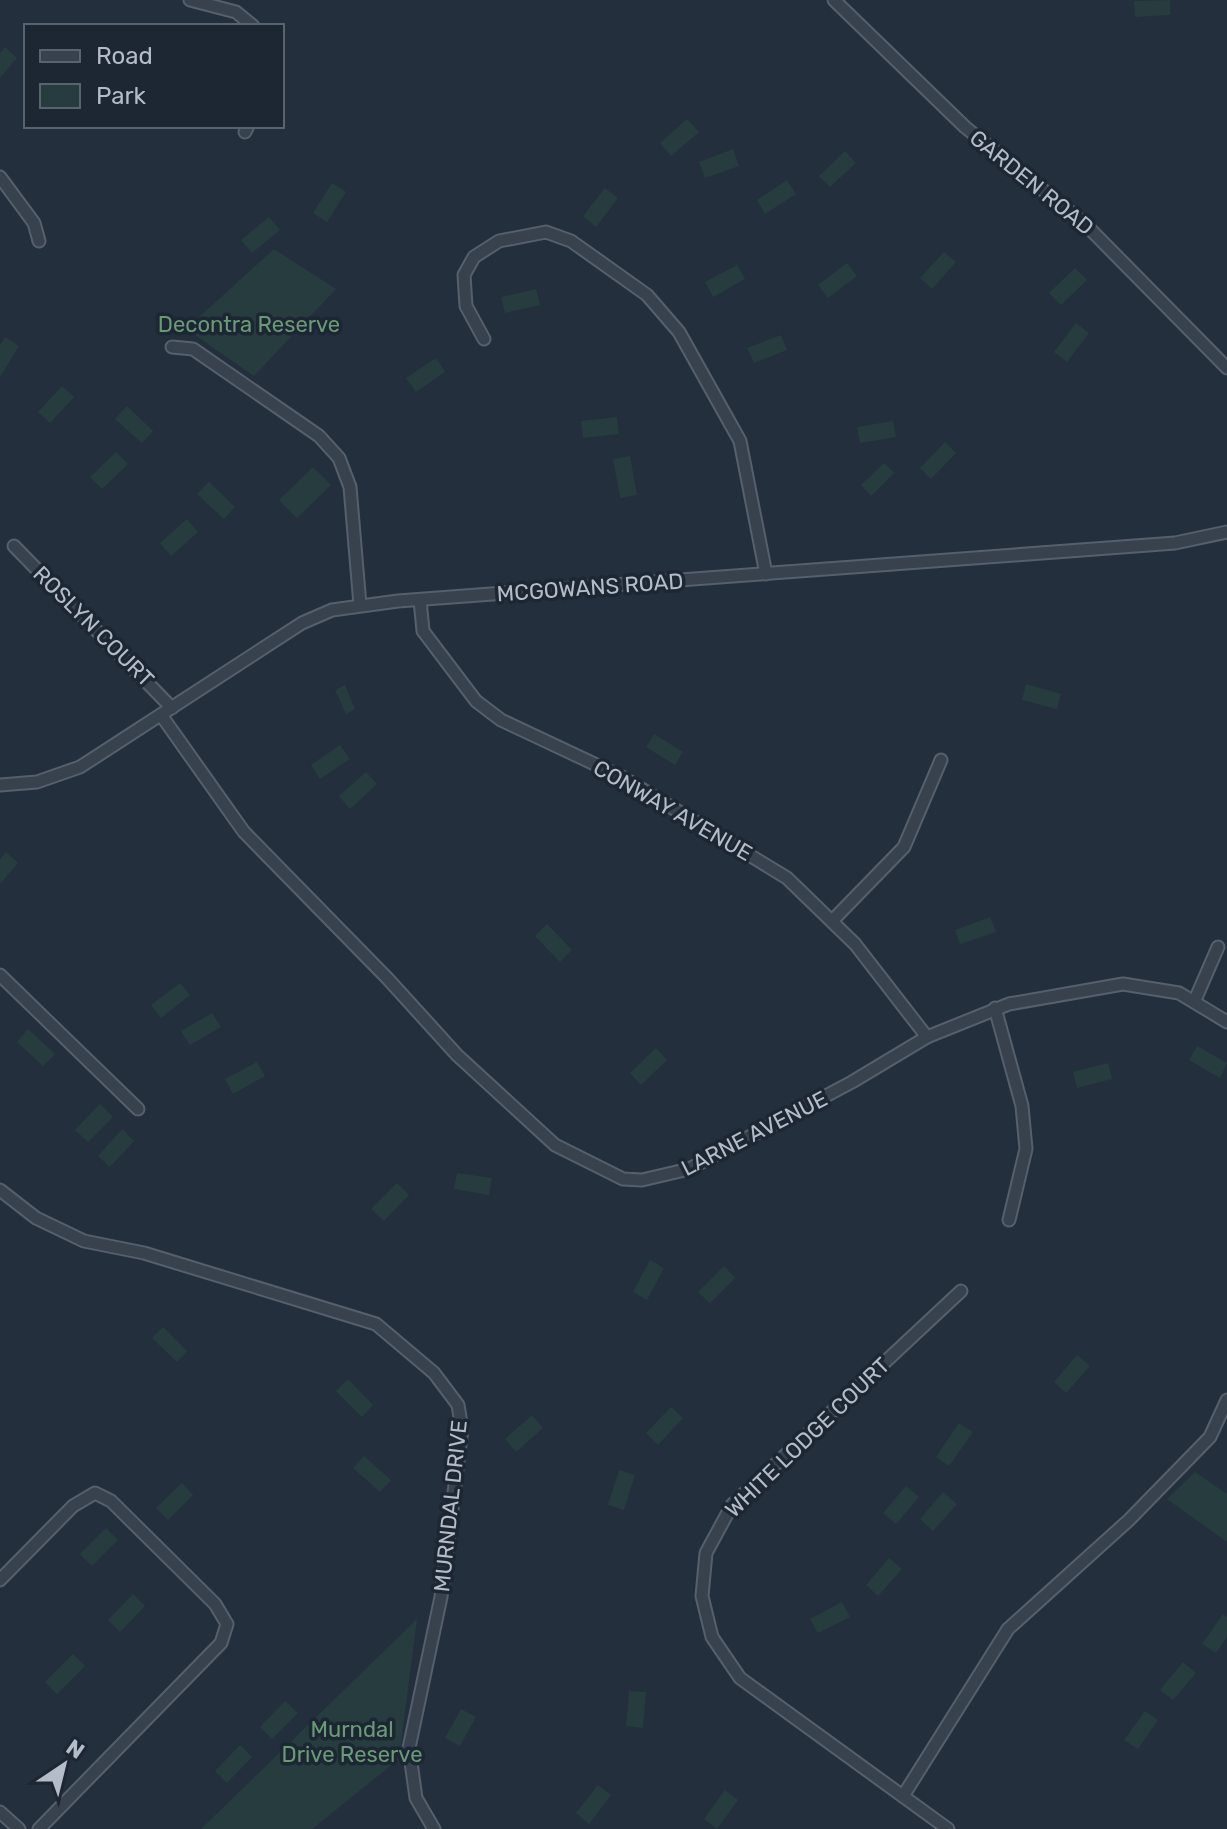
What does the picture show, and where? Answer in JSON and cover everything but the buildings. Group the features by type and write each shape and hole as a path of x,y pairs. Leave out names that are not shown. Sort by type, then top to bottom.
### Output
{"street":[{"path":"190,0 236,12 251,24"},
{"name":"GARDEN ROAD","path":"834,0 965,127 1085,224 1227,368"},
{"path":"0,177 34,223 39,241"},
{"path":"484,339 466,306 464,275 485,248 516,235 533,232 558,235 647,295 679,332 740,441 766,574"},
{"path":"172,347 193,349 330,446 350,487 360,605"},
{"name":"MCGOWANS ROAD","path":"0,785 57,777 96,758 316,615 360,605 1175,543 1227,532"},
{"name":"ROSLYN COURT","path":"14,546 172,708"},
{"name":"CONWAY AVENUE","path":"420,600 421,625 427,638 455,677 486,710 622,777 787,878 833,920 927,1037"},
{"name":"LARNE AVENUE","path":"161,715 244,832 388,979 457,1055 555,1145 614,1176 642,1180 689,1169 841,1088 927,1037 995,1008 1123,984 1165,989 1195,1000 1227,1022"},
{"path":"833,920 904,847 941,760"},
{"path":"1195,1000 1218,947"},
{"path":"0,975 138,1109"},
{"path":"995,1008 1022,1106 1026,1149 1009,1220"},
{"name":"MURNDAL DRIVE","path":"0,1190 36,1218 84,1241 144,1253 376,1324 426,1363 458,1405 462,1429 441,1597 409,1748 416,1798 434,1829"},
{"name":"WHITE LODGE COURT","path":"948,1829 740,1678 712,1637 705,1615 704,1571 714,1533 732,1505 961,1291"},
{"path":"903,1796 1008,1629 1129,1520 1210,1437 1227,1400"},
{"path":"0,1580 73,1506 95,1493 111,1501 153,1542 222,1612 227,1624 221,1643 39,1829"},
{"path":"0,1812 19,1829"}],"green space":[{"path":"1170,0 1170,15 1135,17 1134,1"},
{"path":"5,47 17,58 0,78 0,53"},
{"path":"687,119 699,132 671,156 660,143"},
{"path":"733,149 739,166 705,178 699,162"},
{"path":"845,151 856,163 830,187 819,176"},
{"path":"787,180 796,194 765,214 757,200"},
{"path":"332,183 346,192 327,222 313,213"},
{"path":"605,188 618,198 596,227 583,216"},
{"path":"269,217 280,230 252,253 241,240"},
{"name":"Decontra Reserve","path":"274,249 336,289 254,376 186,329"},
{"path":"944,252 956,262 932,289 920,278"},
{"path":"847,263 857,276 828,298 818,285"},
{"path":"737,265 745,279 713,297 705,282"},
{"path":"1075,268 1087,280 1061,305 1049,293"},
{"path":"536,289 540,305 505,313 501,297"},
{"path":"1076,323 1089,333 1067,362 1054,352"},
{"path":"781,335 787,350 754,363 747,348"},
{"path":"5,337 19,346 0,377 0,345"},
{"path":"436,358 445,372 416,392 406,378"},
{"path":"62,386 74,397 50,423 38,412"},
{"path":"127,406 153,431 142,443 115,419"},
{"path":"617,417 619,434 583,438 581,421"},
{"path":"893,421 896,437 860,443 857,427"},
{"path":"945,442 956,453 931,479 920,468"},
{"path":"116,452 128,464 102,489 90,477"},
{"path":"630,456 637,495 620,498 613,459"},
{"path":"884,463 894,473 871,496 861,485"},
{"path":"313,467 331,485 297,518 279,500"},
{"path":"209,482 235,507 224,519 197,494"},
{"path":"187,519 198,532 171,556 160,543"},
{"path":"1026,684 1061,694 1057,709 1022,700"},
{"path":"345,685 355,709 346,714 335,690"},
{"path":"654,734 683,752 675,765 646,747"},
{"path":"340,745 350,759 320,779 311,765"},
{"path":"366,772 377,784 350,809 339,796"},
{"path":"6,852 18,863 0,884 0,859"},
{"path":"990,917 996,932 960,944 955,930"},
{"path":"547,924 572,950 560,962 535,936"},
{"path":"180,983 190,995 161,1018 151,1005"},
{"path":"212,1013 221,1027 190,1045 181,1031"},
{"path":"28,1029 55,1054 43,1066 17,1042"},
{"path":"1197,1046 1227,1063 1220,1078 1189,1060"},
{"path":"656,1048 667,1060 641,1085 630,1073"},
{"path":"257,1062 265,1076 233,1094 225,1079"},
{"path":"1108,1063 1112,1079 1077,1088 1073,1072"},
{"path":"100,1104 113,1117 88,1142 75,1130"},
{"path":"122,1129 134,1141 110,1167 98,1156"},
{"path":"457,1173 492,1178 489,1195 454,1189"},
{"path":"397,1183 409,1195 384,1221 371,1209"},
{"path":"650,1260 664,1268 647,1300 633,1292"},
{"path":"724,1266 735,1278 710,1303 698,1292"},
{"path":"163,1327 187,1351 177,1362 152,1338"},
{"path":"1077,1355 1090,1366 1066,1393 1054,1382"},
{"path":"348,1379 373,1405 362,1417 336,1391"},
{"path":"671,1407 683,1418 658,1445 646,1433"},
{"path":"532,1415 543,1428 516,1452 505,1439"},
{"path":"959,1423 973,1432 949,1466 936,1457"},
{"path":"364,1456 391,1480 380,1492 353,1468"},
{"path":"619,1470 635,1475 624,1510 608,1505"},
{"path":"1195,1472 1227,1494 1227,1542 1167,1499"},
{"path":"182,1483 193,1495 168,1520 156,1508"},
{"path":"906,1486 919,1497 896,1524 883,1513"},
{"path":"943,1492 957,1504 933,1531 920,1519"},
{"path":"106,1528 118,1540 92,1566 80,1554"},
{"path":"889,1558 902,1569 878,1596 866,1585"},
{"path":"133,1594 145,1606 120,1632 108,1620"},
{"path":"842,1602 850,1617 818,1633 810,1619"},
{"path":"1223,1614 1227,1617 1227,1637 1216,1653 1202,1644"},
{"name":"Murndal Drive Reserve","path":"417,1619 399,1759 312,1829 201,1829"},
{"path":"73,1654 85,1666 57,1694 45,1682"},
{"path":"1183,1662 1196,1673 1173,1700 1160,1690"},
{"path":"629,1691 646,1692 643,1728 626,1726"},
{"path":"285,1701 298,1713 272,1739 260,1727"},
{"path":"461,1709 476,1717 460,1746 445,1738"},
{"path":"1145,1711 1158,1720 1138,1749 1124,1740"},
{"path":"240,1745 252,1757 227,1783 215,1771"},
{"path":"598,1785 611,1795 589,1824 576,1813"},
{"path":"725,1790 738,1800 717,1829 704,1819"}]}
